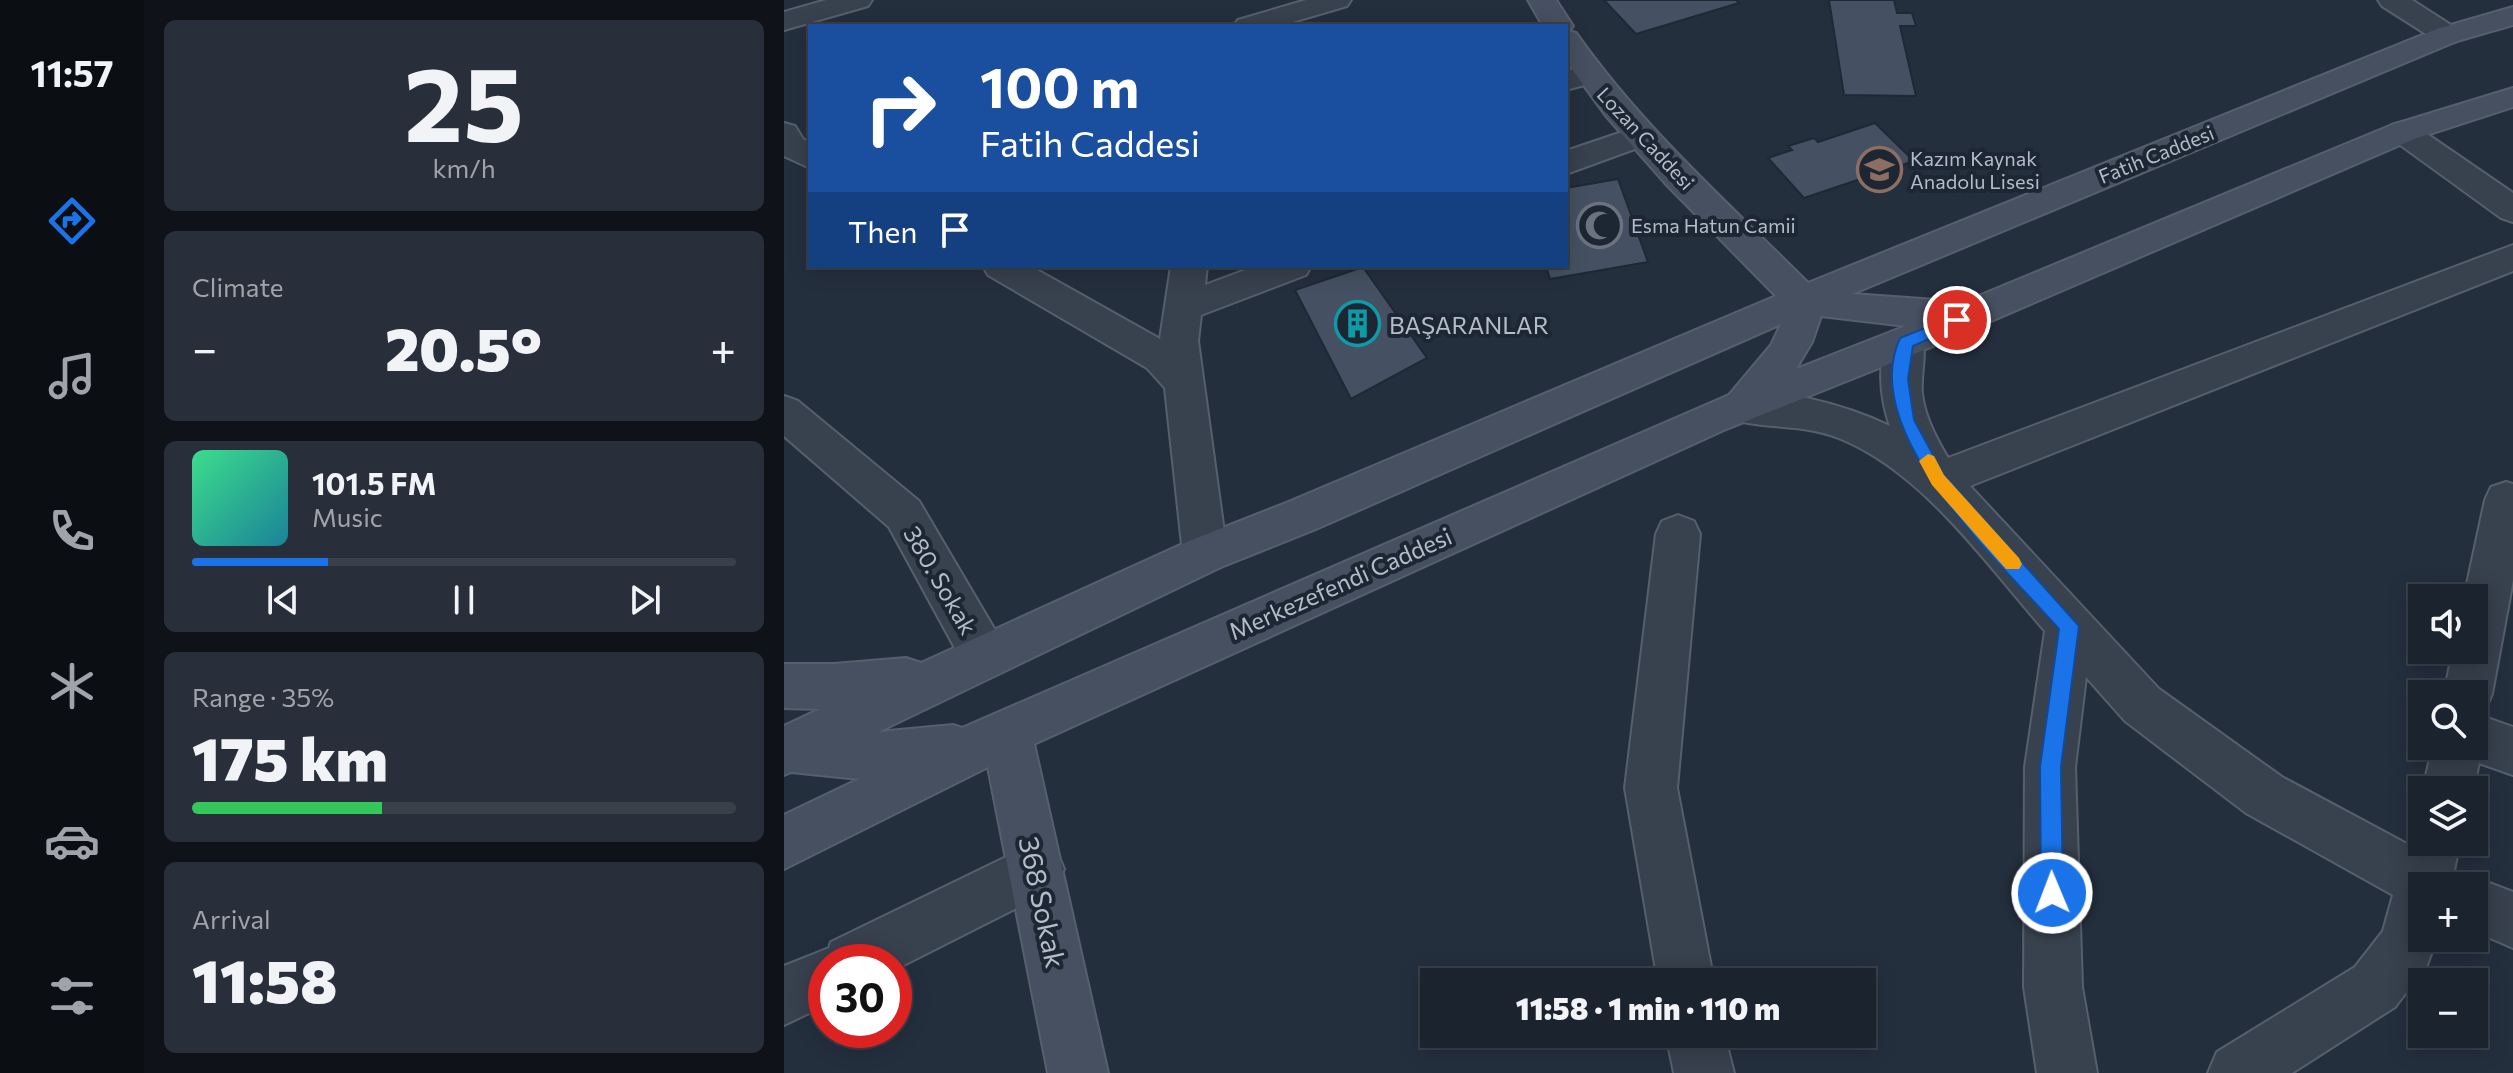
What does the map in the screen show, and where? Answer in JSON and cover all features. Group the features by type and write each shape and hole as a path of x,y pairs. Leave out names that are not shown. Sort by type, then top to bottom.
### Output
{"main road":[{"path":"1542,0 1557,24"},
{"name":"Fatih Caddesi","path":"1802,300 2447,35 2513,16"},
{"name":"Lozan Caddesi","path":"1568,46 1577,78 1640,136 1802,300"},
{"path":"1905,342 2403,132 2513,97"},
{"path":"1709,339 1724,325 1743,287 1747,271 1742,238 1788,255 1870,272"},
{"path":"786,748 1205,554 1301,516 1802,300 1884,312 1928,314 1983,310"},
{"path":"1741,407 1779,362 1795,336 1804,313 1802,300"},
{"name":"Merkezefendi Caddesi","path":"784,843 993,739 1741,407 1905,342"},
{"path":"784,686 897,683 985,657"},
{"path":"786,748 879,756 993,739"},
{"name":"368 Sokak","path":"993,739 1037,869 1078,1073"}],"street":[{"path":"784,21 858,0"},
{"path":"1254,24 1303,6 1337,0"},
{"path":"2392,0 2447,35"},
{"path":"2403,132 2513,210"},
{"path":"1568,162 1640,136"},
{"path":"1938,480 2513,257"},
{"path":"1004,268 1161,358 1184,383"},
{"path":"1189,268 1179,341 1205,554"},
{"path":"1186,306 1288,268"},
{"path":"1905,342 1900,379 1906,420 1938,480"},
{"path":"1741,407 1775,409 1851,425 1891,445 1938,480 2142,705 2264,795 2416,872"},
{"name":"380. Sokak","path":"784,412 904,514 985,657"},
{"path":"2471,680 2506,500 2513,502"},
{"path":"1678,534 1651,788 1683,968"},
{"path":"2067,1073 2053,987 2050,767 2069,626"},
{"path":"2488,742 2513,751"},
{"path":"887,944 1037,869"},
{"path":"2488,910 2513,920"},
{"path":"2238,1073 2375,987 2408,941"},
{"path":"784,996 808,984"},
{"path":"1698,1048 1704,1073"}],"building":[{"path":"1604,0 1736,0 1739,3 1636,34"},
{"path":"1829,0 1894,0 1897,13 1912,13 1916,26 1900,26 1916,96 1844,95"},
{"path":"1875,123 1914,161 1804,198 1768,158 1792,150 1788,146 1814,138 1818,142"},
{"name":"Esma Hatun Camii","path":"1618,179 1648,262 1550,279 1547,268 1568,268 1568,188"},
{"name":"BAŞARANLAR","path":"1364,268 1427,358 1351,399 1295,290"}],"slow traffic":[{"path":"1928,461 1938,480 2013,564"}],"place":[{"name":"Kazım Kaynak Anadolu Lisesi","path":"1879,169"},
{"name":"Esma Hatun Camii","path":"1600,225"},
{"name":"BAŞARANLAR","path":"1358,324"}],"route":[{"path":"1957,320 1905,342 1900,379 1906,420 1938,480 2069,626 2050,767 2052,893"}]}
